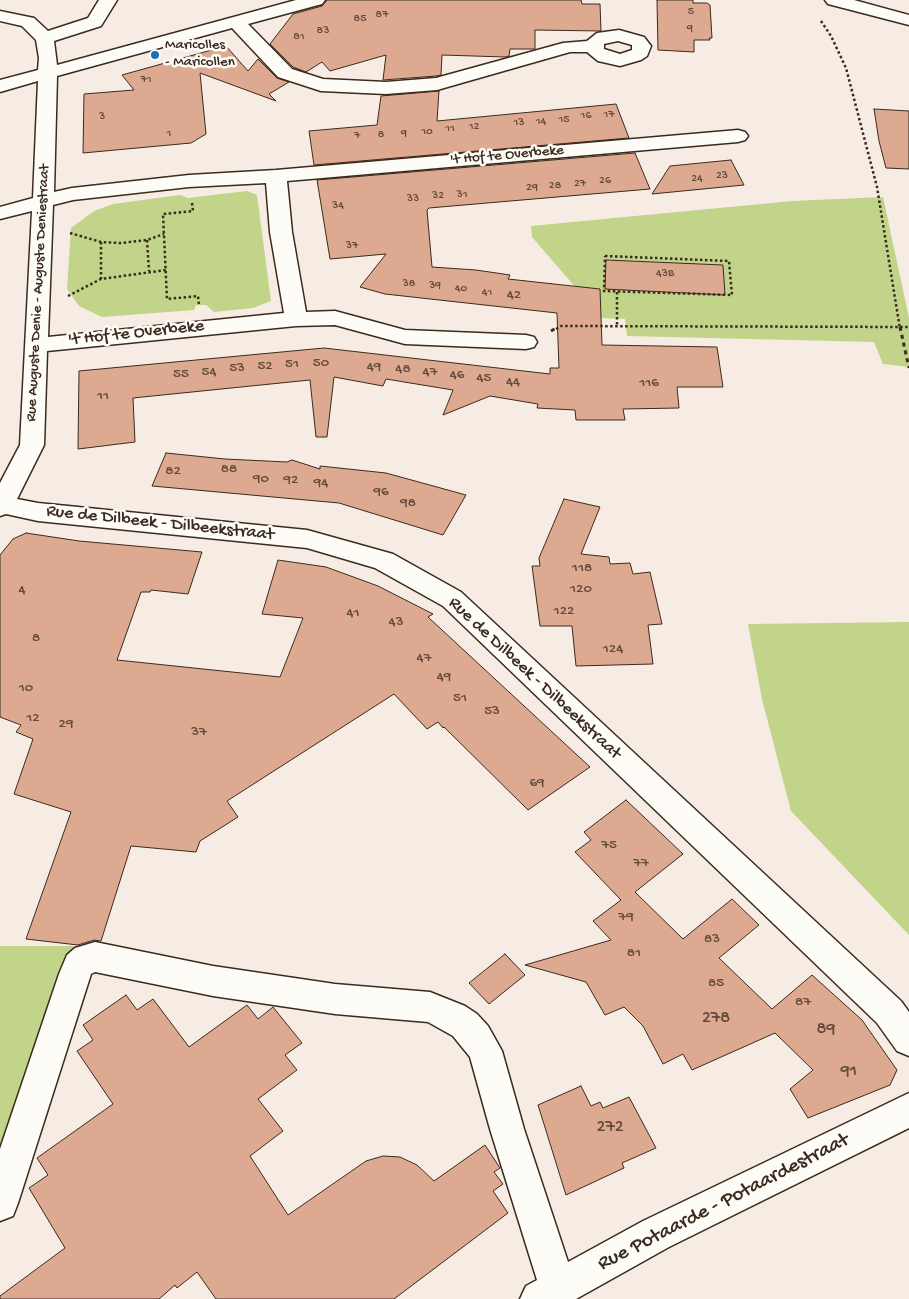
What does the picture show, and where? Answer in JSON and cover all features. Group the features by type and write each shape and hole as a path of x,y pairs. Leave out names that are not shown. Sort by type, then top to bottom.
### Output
{"street":[{"path":"0,16 28,22 45,38 94,22 108,0"},
{"path":"0,86 316,0"},
{"path":"834,0 909,20"},
{"path":"236,22 285,73 321,85 386,88 437,84 569,47 594,46"},
{"name":"Rue Auguste Denie - Auguste Deniestraat","path":"1,505 32,445 42,202 45,185 47,74 45,38"},
{"name":"'t Hof te Overbeke","path":"0,213 72,194 189,181 276,176 738,136"},
{"path":"276,176 281,232 296,319"},
{"name":"'t Hof te Overbeke","path":"36,345 296,319 335,318 405,337 526,342"},
{"name":"Rue de Dilbeek - Dilbeekstraat","path":"1,505 38,512 307,539 384,561 452,600 889,1012 909,1040"},
{"path":"0,1203 78,965 86,958 95,957 213,981 335,999 430,1007 453,1017 465,1025 476,1036 485,1051 549,1294"},
{"name":"Rue Potaarde - Potaardestraat","path":"549,1294 656,1234 909,1110"}],"path":[{"path":"821,20 846,68 877,187 900,328 909,368"},
{"path":"189,181 193,211 163,214 167,299 198,296 200,328"},
{"path":"64,230 81,238 121,243 147,240 164,234"},
{"path":"147,240 149,272"},
{"path":"101,242 101,279"},
{"path":"605,256 729,261 732,295 617,292 604,291 605,256"},
{"path":"66,297 101,279 166,270"},
{"path":"617,292 618,326"},
{"path":"526,342 561,326 909,327"}],"green space":[{"path":"247,191 257,195 271,301 253,308 214,312 206,305 196,305 194,310 102,317 79,306 67,289 71,228 94,211 113,204 180,195 188,198"},
{"path":"883,197 909,318 909,367 883,364 874,342 627,336 625,319 574,317 577,289 532,237 531,226 792,201"},
{"path":"909,622 909,935 791,811 762,699 748,624"},
{"path":"0,946 74,946 0,1158"}],"building":[{"path":"327,0 581,0 582,4 600,4 601,31 535,30 535,49 510,49 509,56 505,57 442,55 441,75 436,76 383,80 386,55 330,71 322,62 306,72 293,67 270,44 293,14 322,6"},
{"path":"657,0 693,0 693,3 707,3 710,5 712,38 709,38 710,40 694,40 694,52 658,50"},
{"path":"226,46 248,71 258,59 277,78 289,82 269,94 276,101 200,73 206,134 191,143 83,153 84,94 134,90 122,75"},
{"path":"439,91 437,121 616,104 629,138 314,165 309,131 377,125 381,96"},
{"path":"874,109 909,111 909,169 886,168"},
{"path":"635,153 650,189 429,208 427,210 432,267 476,270 510,275 508,279 600,289 602,345 717,347 723,387 677,387 679,408 623,409 625,420 576,420 575,410 537,408 538,404 490,396 443,415 453,390 386,379 383,386 334,377 327,437 316,437 310,380 133,398 135,442 78,449 79,371 324,348 550,374 550,368 559,368 557,313 385,294 360,287 386,254 330,259 317,180"},
{"path":"731,160 744,185 652,194 670,166"},
{"path":"606,260 723,265 725,295 605,289"},
{"path":"166,453 225,459 287,462 292,460 320,469 320,466 386,473 466,495 443,535 339,503 152,486"},
{"path":"564,499 600,507 581,554 609,557 610,564 630,563 633,574 650,572 662,624 648,625 653,664 576,666 572,626 540,626 532,566 540,566 539,558"},
{"path":"26,533 79,541 202,552 188,594 151,590 150,592 141,592 117,660 280,677 303,618 262,614 278,560 326,567 378,586 433,614 428,617 590,767 528,810 444,727 438,722 427,729 394,694 227,801 238,817 200,841 196,852 131,846 101,941 94,940 78,945 26,939 71,812 14,794 33,739 16,732 21,725 0,717 0,555 13,539"},
{"path":"626,800 683,854 635,892 683,939 732,899 759,925 719,958 772,1009 812,975 862,1020 897,1070 890,1085 808,1118 790,1089 813,1070 775,1033 692,1070 683,1054 663,1064 643,1026 624,1007 605,1015 586,982 525,965 611,940 593,921 621,900 575,852 591,840 584,832"},
{"path":"505,954 525,975 489,1004 469,983"},
{"path":"126,995 137,1010 153,999 189,1047 247,1005 258,1019 273,1007 302,1043 285,1055 297,1070 258,1099 283,1131 250,1156 288,1215 366,1161 383,1156 400,1157 417,1165 434,1181 485,1145 500,1168 494,1172 503,1184 493,1191 508,1213 394,1299 216,1299 197,1272 177,1288 175,1285 159,1299 0,1299 0,1296 65,1248 29,1188 48,1175 37,1158 113,1104 77,1051 93,1040 83,1025"},
{"path":"581,1086 591,1106 600,1102 603,1108 629,1097 656,1148 622,1163 624,1168 566,1195 538,1105"}],"place":[{"name":"Maricolles - Maricollen","path":"155,55"}]}
